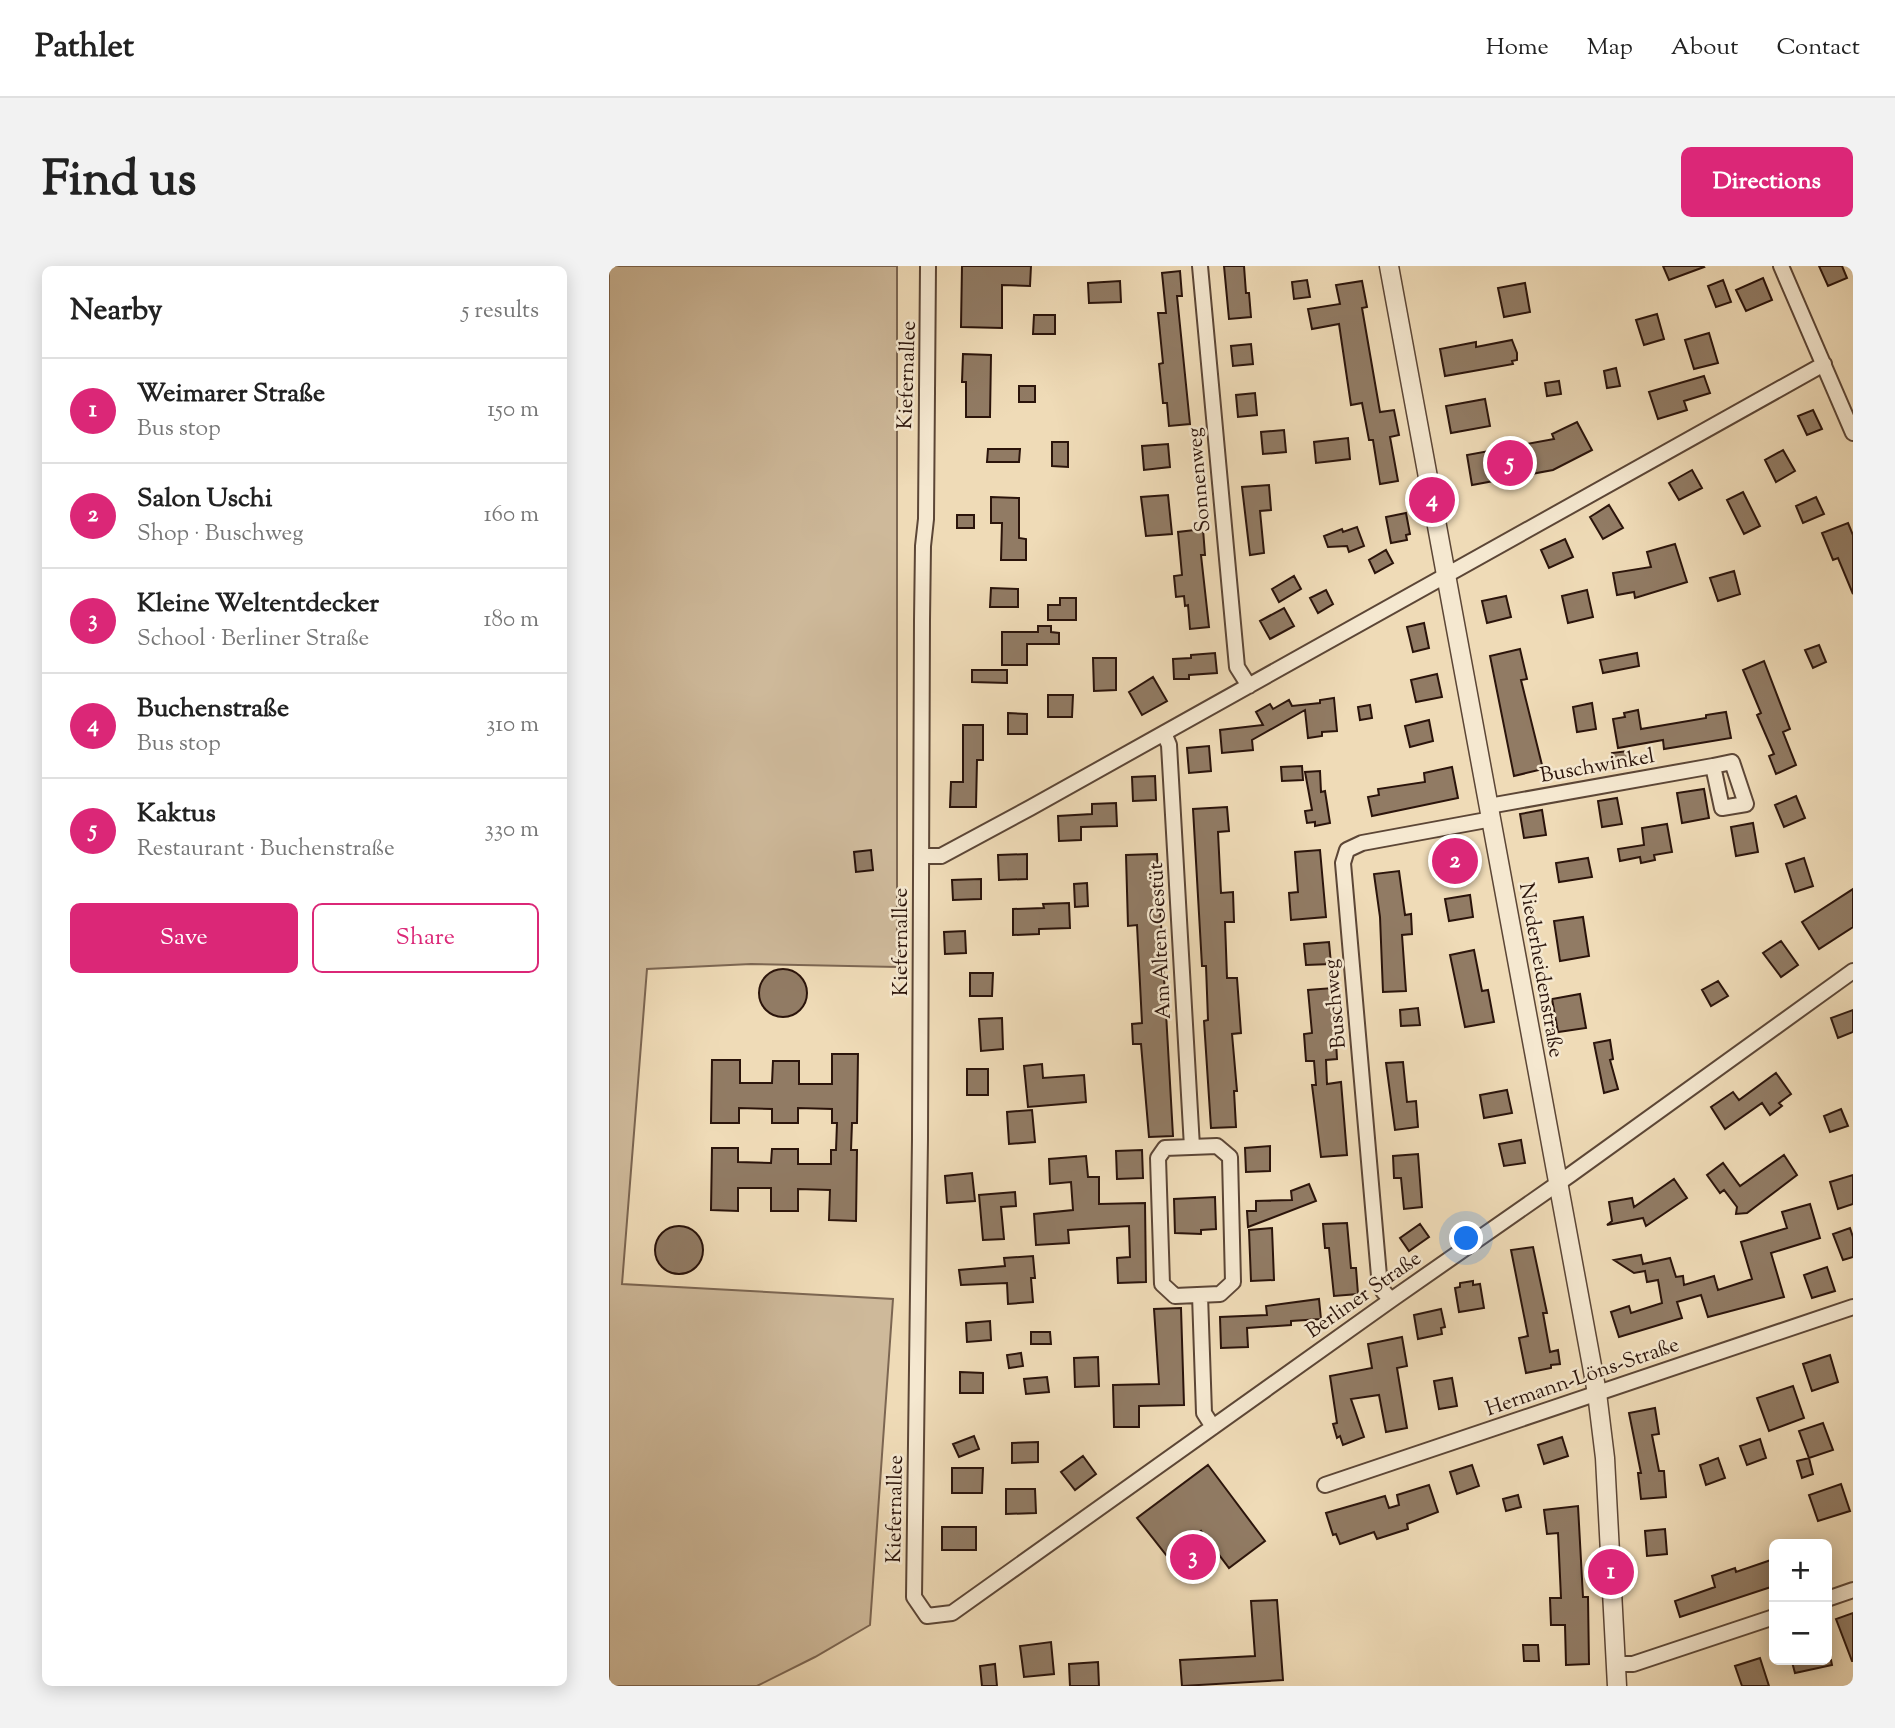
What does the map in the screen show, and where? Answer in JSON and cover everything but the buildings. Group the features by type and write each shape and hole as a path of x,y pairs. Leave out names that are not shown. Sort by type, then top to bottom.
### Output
{"street":[{"name":"Kiefernallee","path":"927,1616 914,1597 928,266"},
{"name":"Sonnenweg","path":"1200,266 1237,667 1249,686"},
{"name":"Niederheidenstraße","path":"1389,266 1597,1393 1605,1458 1617,1686"},
{"path":"1781,266 1853,433"},
{"path":"921,856 941,856 1824,364"},
{"name":"Am Alten Gestüt","path":"1164,733 1170,745 1192,1147"},
{"name":"Buschwinkel","path":"1490,813 1713,766"},
{"name":"Buschweg","path":"1391,1300 1383,1291 1379,1276 1343,863 1347,850 1362,843 1490,813"},
{"name":"Berliner Straße","path":"927,1616 952,1613 1853,971"},
{"path":"1217,1146 1230,1157 1233,1282 1220,1294 1200,1295 1174,1296 1162,1284 1158,1158 1165,1148 1217,1146"},
{"path":"1200,1295 1204,1413 1213,1427"},
{"name":"Hermann-Löns-Straße","path":"1325,1485 1853,1307"},
{"path":"1832,1597 1853,1590"},
{"path":"1616,1664 1633,1664 1769,1619"}],"shaded area":[{"path":"609,266 897,266 897,967 751,964 647,969 622,1284 893,1299 870,1625 757,1686 609,1686"}],"place":[{"name":"Kaktus","path":"1510,463"},
{"name":"Buchenstraße","path":"1432,500"},
{"name":"Salon Uschi","path":"1455,861"},
{"name":"Kleine Weltentdecker","path":"1193,1557"},
{"name":"Weimarer Straße","path":"1611,1572"}]}
